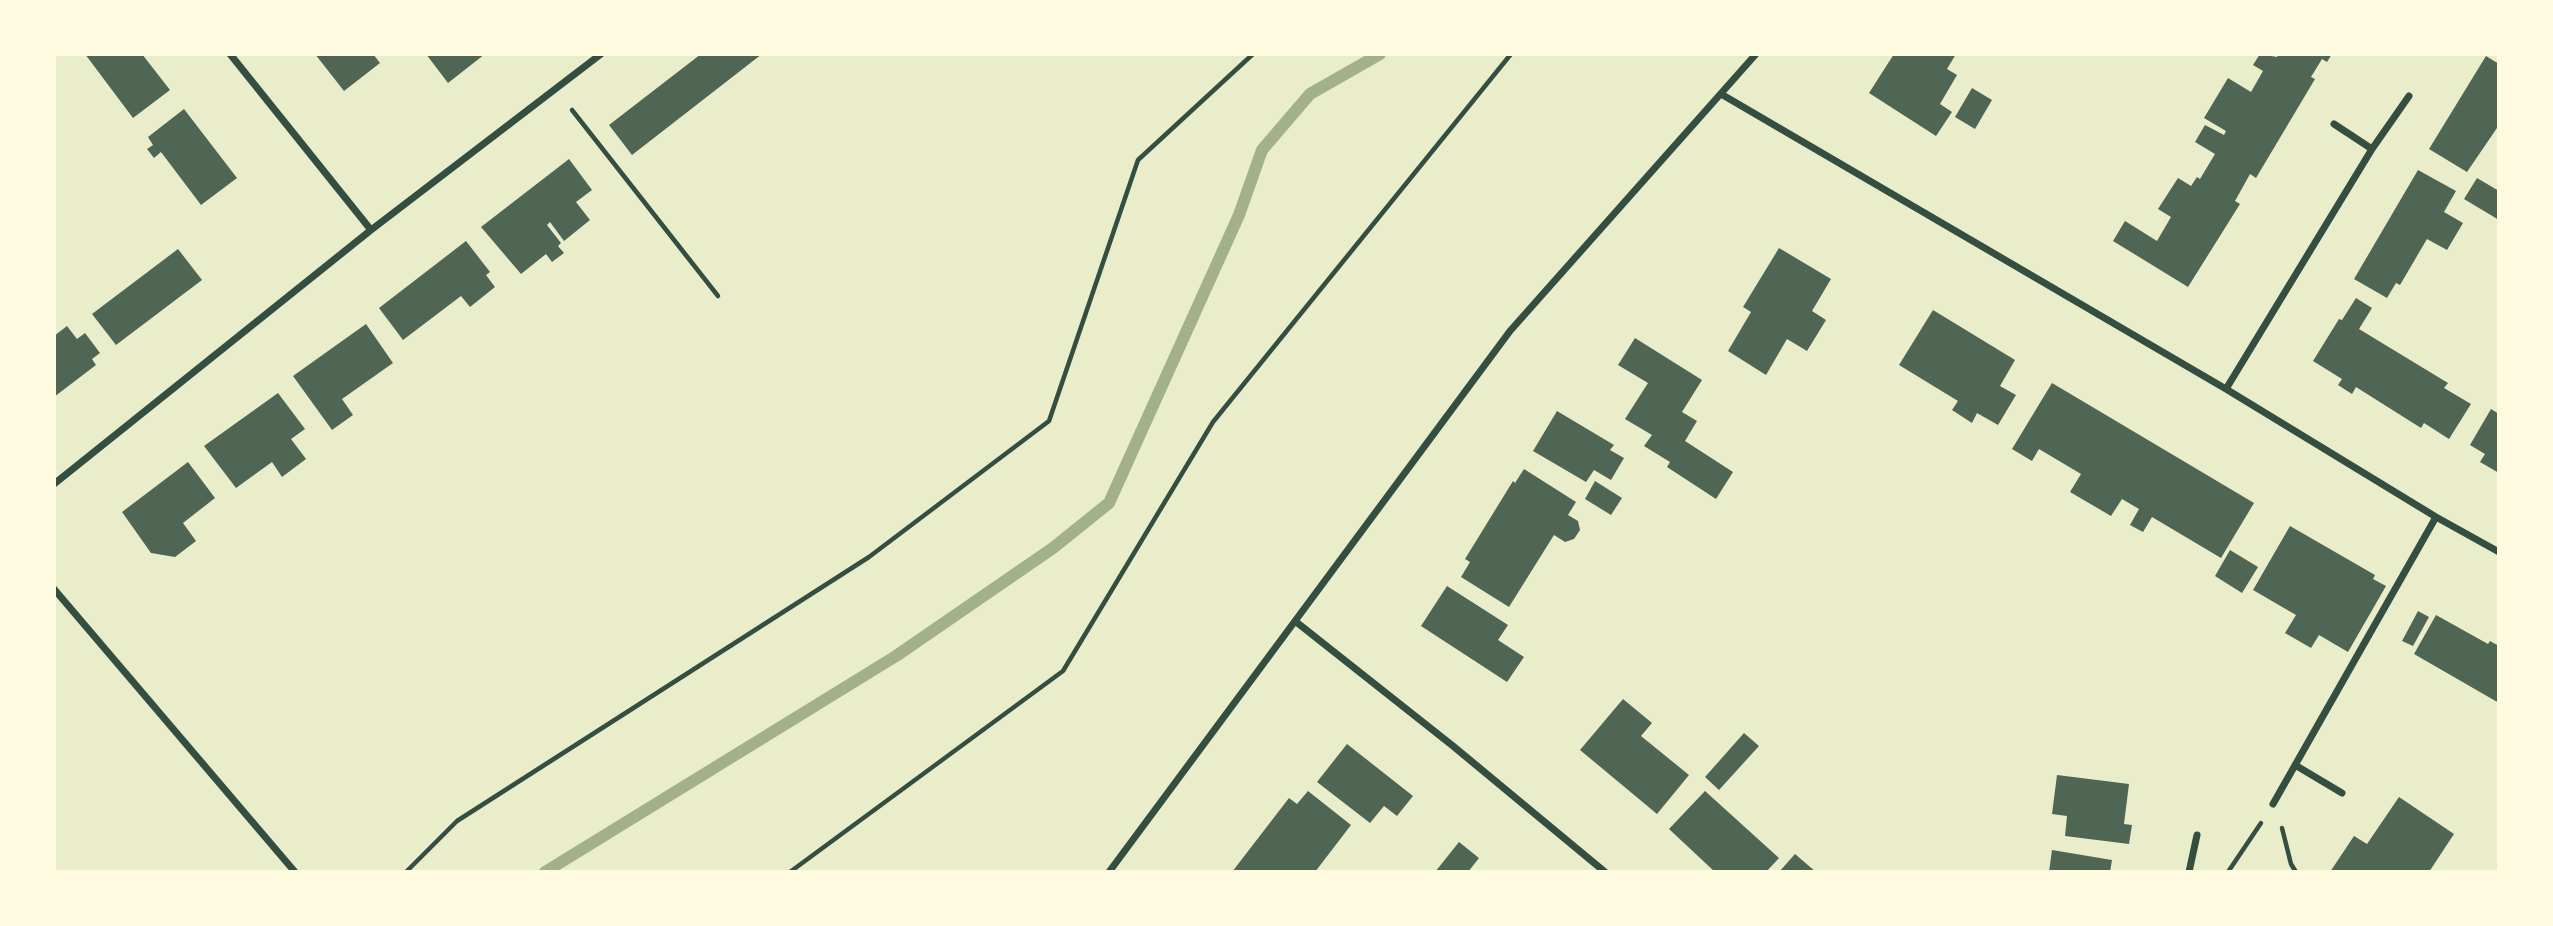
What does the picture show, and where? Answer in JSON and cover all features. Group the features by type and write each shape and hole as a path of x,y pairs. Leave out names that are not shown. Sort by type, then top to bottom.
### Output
{"street":[{"path":"230,54 371,230"},
{"path":"54,484 371,230 601,54"},
{"path":"1109,872 1510,331 1756,54"},
{"path":"1721,94 2499,552"},
{"path":"2226,389 2372,149 2409,96"},
{"path":"2334,124 2372,149"},
{"path":"2273,804 2436,517"},
{"path":"54,589 295,872"},
{"path":"1295,621 1453,746 1605,872"},
{"path":"2295,765 2342,793"},
{"path":"2189,872 2197,835"}],"path":[{"path":"406,872 457,821 869,557 1049,421 1138,160 1253,54"},
{"path":"790,872 1063,671 1213,422 1511,54"},
{"path":"555,88 719,296"},
{"path":"2228,872 2273,804"},
{"path":"2273,804 2291,864 2296,872"}],"building":[{"path":"85,54 142,54 170,90 133,118"},
{"path":"315,54 373,54 380,63 344,91"},
{"path":"426,54 485,54 448,83"},
{"path":"701,54 762,54 632,155 609,125"},
{"path":"1894,54 1956,54 1947,69 1957,75 1940,104 1952,112 1936,136 1869,93"},
{"path":"2260,54 2277,57 2278,54 2332,54 2327,62 2322,59 2311,77 2315,79 2256,178 2250,174 2235,201 2240,204 2188,287 2113,241 2125,221 2157,241 2171,217 2158,209 2178,178 2191,186 2197,177 2200,179 2215,154 2195,142 2205,125 2224,135 2226,131 2204,118 2228,78 2251,92 2263,71 2253,65"},
{"path":"2486,56 2499,64 2499,125 2467,172 2429,149"},
{"path":"1972,88 1992,100 1975,129 1955,117"},
{"path":"184,109 237,178 201,205 161,152 154,158 147,149 153,145 148,137"},
{"path":"569,159 592,190 576,202 590,220 564,241 550,222 547,225 561,243 558,246 564,253 552,262 546,254 521,274 481,227"},
{"path":"2418,170 2456,191 2444,212 2463,223 2447,250 2427,239 2400,285 2396,283 2387,298 2354,279"},
{"path":"2477,178 2499,191 2499,220 2464,199"},
{"path":"466,241 490,272 486,275 495,287 470,307 461,296 403,340 379,308"},
{"path":"1779,248 1831,279 1812,311 1826,320 1807,351 1787,339 1766,375 1728,351 1751,312 1743,307"},
{"path":"178,249 202,280 116,345 92,314"},
{"path":"2356,298 2372,308 2359,329 2448,383 2444,388 2471,404 2449,439 2424,423 2421,428 2356,387 2352,394 2338,385 2342,379 2313,361 2339,319 2342,320"},
{"path":"1933,310 2015,360 2000,386 2016,395 1998,425 1977,413 1972,423 1952,410 1958,401 1899,365"},
{"path":"366,324 393,363 342,399 353,415 332,430 293,376"},
{"path":"67,326 77,339 85,333 100,353 92,359 96,365 54,397 54,336"},
{"path":"1635,338 1702,380 1682,412 1697,421 1685,441 1733,472 1716,499 1667,467 1670,462 1644,446 1652,435 1625,419 1648,383 1618,365"},
{"path":"2052,383 2254,503 2221,558 2152,517 2143,532 2130,525 2139,509 2122,499 2111,516 2070,492 2081,474 2039,449 2032,461 2012,449"},
{"path":"278,393 305,429 291,439 306,459 282,477 272,462 236,488 204,446"},
{"path":"2491,409 2499,414 2499,473 2480,462 2485,454 2470,445"},
{"path":"1557,411 1614,445 1610,450 1624,458 1611,480 1594,470 1586,482 1533,451"},
{"path":"188,462 215,498 183,523 196,541 175,557 151,553 122,512"},
{"path":"1524,469 1576,502 1568,515 1578,521 1580,530 1574,539 1565,542 1554,535 1509,607 1461,577 1470,562 1465,559 1513,481 1515,483"},
{"path":"1595,481 1622,498 1611,515 1585,499"},
{"path":"2290,526 2375,575 2373,579 2386,586 2348,652 2319,635 2311,648 2285,633 2296,615 2253,590"},
{"path":"2230,550 2258,567 2242,593 2215,576"},
{"path":"1447,586 1508,625 1498,640 1524,657 1507,682 1421,626"},
{"path":"2418,611 2429,617 2413,646 2402,641"},
{"path":"2436,615 2488,644 2490,641 2499,646 2499,703 2414,654"},
{"path":"1623,699 1652,723 1641,736 1689,775 1657,814 1580,750"},
{"path":"1744,733 1759,746 1719,790 1705,777"},
{"path":"1347,744 1413,796 1397,816 1384,806 1370,823 1317,782"},
{"path":"2057,775 2129,784 2124,824 2132,825 2129,844 2065,836 2067,816 2052,814"},
{"path":"1308,791 1351,825 1315,872 1232,872 1289,798 1297,804"},
{"path":"1705,791 1779,858 1766,872 1715,872 1669,829"},
{"path":"2399,797 2454,834 2429,872 2330,872 2354,836 2367,844"},
{"path":"1459,842 1479,858 1468,872 1435,872"},
{"path":"2052,850 2112,860 2110,872 2049,872"},
{"path":"1795,854 1816,872 1779,872"}],"waterway":[{"path":"545,872 896,656 1053,548 1109,503 1239,215 1262,150 1310,94 1380,54"}]}
